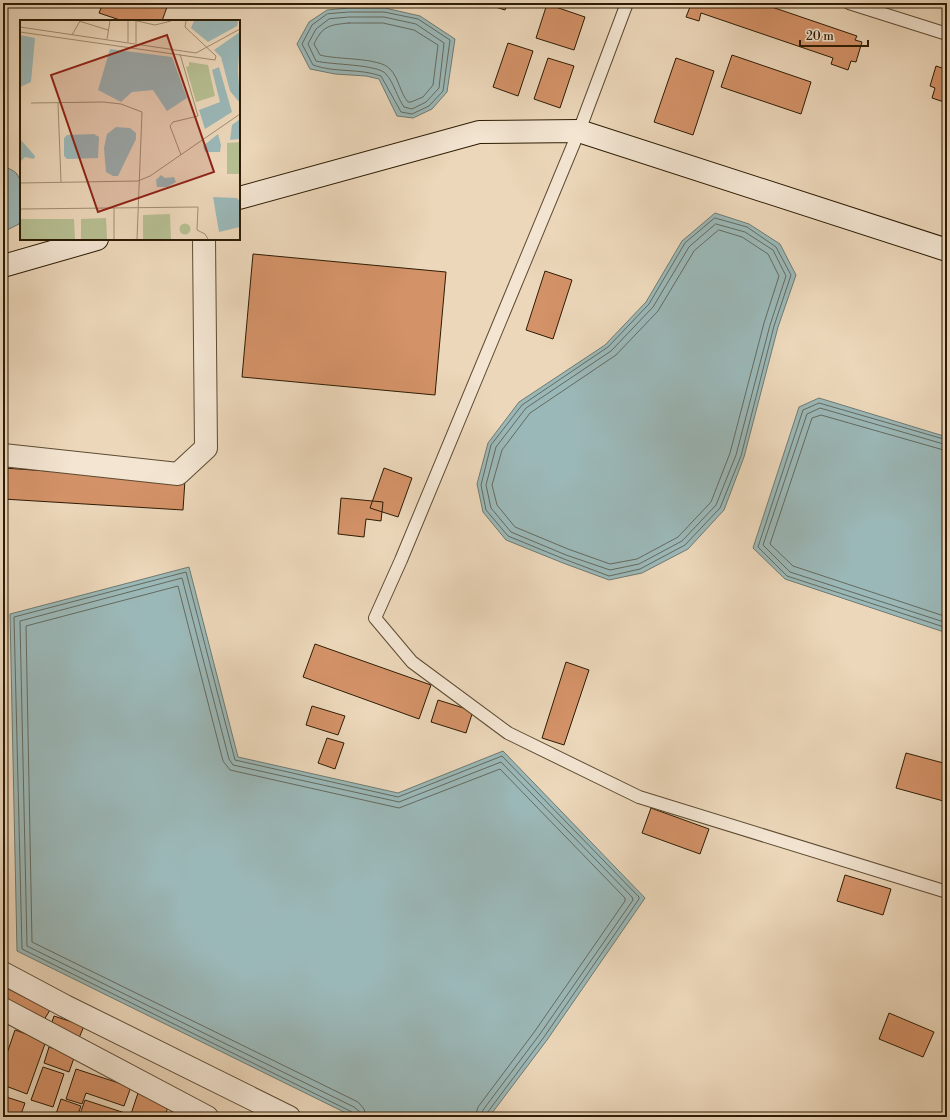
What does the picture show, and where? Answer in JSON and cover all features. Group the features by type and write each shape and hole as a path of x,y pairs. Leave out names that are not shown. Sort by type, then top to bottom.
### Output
{"street":[{"path":"240,198 479,132 579,132 947,250"},
{"path":"3,266 94,240"},
{"path":"3,455 178,474 206,448 204,240"},
{"path":"3,973 64,1006 289,1117"},
{"path":"3,1009 207,1117"}],"lane":[{"path":"627,3 579,132 411,538 375,618 412,662 508,732 639,797 947,892"},
{"path":"849,3 947,34"}],"water":[{"path":"349,8 385,8 420,16 455,39 447,92 432,109 413,118 397,116 379,79 366,76 335,74 310,69 297,44 309,22 327,10"},
{"path":"3,166 17,174 20,181 20,218 19,224 3,232"},
{"path":"715,213 749,224 780,244 796,275 778,327 744,457 724,510 688,549 642,573 609,580 506,540 483,512 477,484 488,443 519,402 605,345 646,302 682,241"},
{"path":"819,398 947,437 947,633 785,579 753,548 799,407"},
{"path":"189,567 238,757 398,793 503,751 645,898 547,1040 489,1117 354,1117 17,951 10,614"}],"building":[{"path":"103,3 156,3 167,7 162,20 120,20 99,13"},
{"path":"483,3 508,3 505,10"},
{"path":"685,3 760,3 857,36 855,40 862,42 856,62 851,61 848,70 831,64 833,58 701,13 699,21 686,17 690,7 684,5"},
{"path":"547,4 585,17 574,50 536,38"},
{"path":"508,43 533,51 518,96 493,87"},
{"path":"732,55 811,82 801,114 721,87"},
{"path":"548,58 574,66 560,108 534,99"},
{"path":"676,58 714,71 693,135 654,122"},
{"path":"947,64 947,95 944,102 932,98 935,88 930,86 936,66 945,69"},
{"path":"253,254 446,272 435,395 242,377"},
{"path":"545,271 572,280 553,339 526,330"},
{"path":"3,468 185,480 183,510 3,499"},
{"path":"384,468 412,478 398,517 370,508"},
{"path":"341,498 383,502 381,521 366,519 364,537 338,534"},
{"path":"315,644 431,685 419,719 303,677"},
{"path":"566,662 589,670 564,745 542,738"},
{"path":"438,700 473,711 466,733 431,722"},
{"path":"312,706 345,716 338,735 306,725"},
{"path":"327,738 344,743 335,769 318,763"},
{"path":"906,753 947,764 947,802 896,788"},
{"path":"651,808 709,829 700,854 642,833"},
{"path":"845,875 891,889 883,915 837,901"},
{"path":"3,986 50,1010 44,1020 3,999"},
{"path":"889,1013 934,1032 923,1057 879,1039"},
{"path":"3,1016 10,1019 3,1039"},
{"path":"54,1016 84,1026 79,1038 50,1028"},
{"path":"15,1030 46,1041 27,1094 3,1085 3,1065"},
{"path":"49,1047 75,1055 69,1072 44,1063"},
{"path":"43,1067 64,1074 53,1107 31,1100"},
{"path":"76,1069 131,1087 124,1106 86,1093 82,1104 66,1099"},
{"path":"138,1093 169,1103 165,1117 130,1117"},
{"path":"3,1096 25,1103 20,1117 3,1117"},
{"path":"61,1099 81,1106 77,1117 55,1117"},
{"path":"85,1100 125,1113 123,1117 79,1117"},
{"path":"174,1106 186,1117 170,1117"}]}
